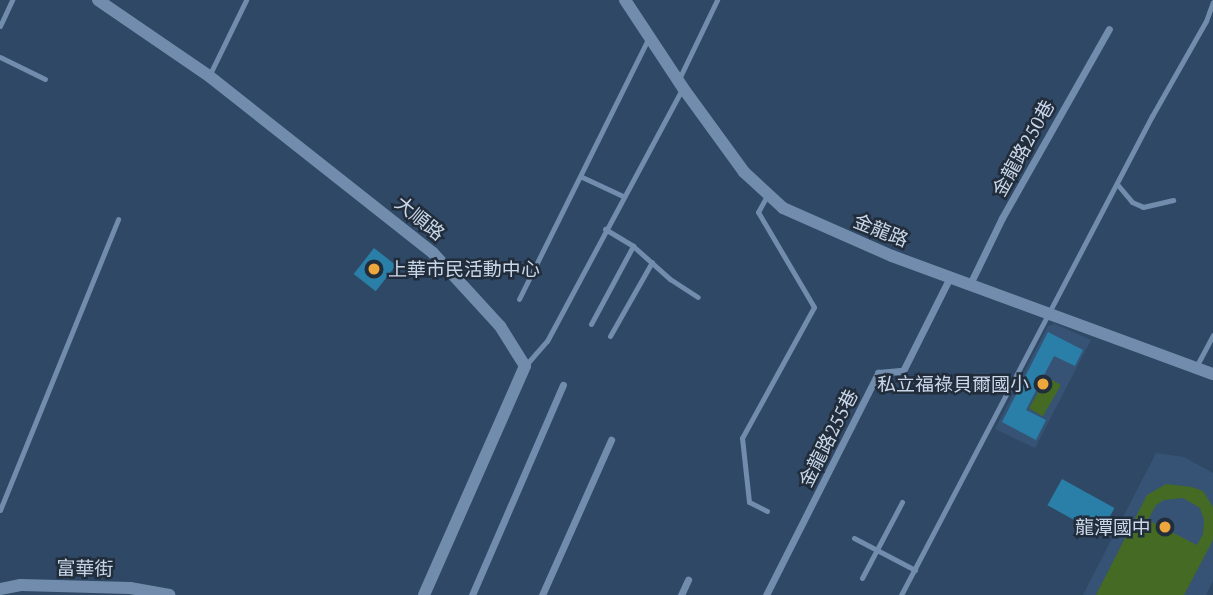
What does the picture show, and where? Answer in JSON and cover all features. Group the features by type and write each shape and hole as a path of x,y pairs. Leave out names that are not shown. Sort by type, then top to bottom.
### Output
{"street":[{"name":"大順路","path":"98,0 209,76 433,253 500,326 526,366"},
{"name":"金龍路","path":"625,0 681,85 744,172 767,196 795,215 950,277 1213,374"},
{"name":"金龍路250巷","path":"970,284 1002,218 1109,29"},
{"name":"金龍路255巷","path":"766,595 878,373 903,370 950,277"},
{"path":"424,595 526,366"},
{"path":"472,595 563,385"},
{"path":"542,595 611,440"},
{"path":"681,595 688,580"},
{"name":"富華街","path":"0,589 21,584 130,588 169,595"}],"lane":[{"path":"0,26 12,0"},
{"path":"209,76 246,0"},
{"path":"526,366 547,341 681,85 716,0"},
{"path":"901,595 1117,184 1206,21 1213,2"},
{"path":"519,299 582,177 649,37"},
{"path":"0,57 45,79"},
{"path":"582,177 623,196"},
{"path":"1117,184 1132,202 1143,208 1157,201 1173,200"},
{"path":"767,196 758,212 814,307 742,438 749,502 767,511"},
{"path":"0,510 118,219"},
{"path":"604,229 633,246 670,279 698,297"},
{"path":"591,324 633,246"},
{"path":"610,337 652,262"},
{"path":"1196,367 1213,335"},
{"path":"862,578 902,502"},
{"path":"854,538 915,570"}],"shaded area":[{"name":"私立福祿貝爾國小","path":"1055,324 1091,340 1035,448 995,429 1048,326"},
{"name":"龍潭國中","path":"1156,453 1184,457 1213,473 1213,581 1206,595 1083,595"}],"green space":[{"path":"1047,377 1061,385 1043,416 1029,408"},
{"path":"1166,484 1203,491 1213,507 1213,540 1184,595 1096,595 1147,495","holes":["1183,498 1200,508 1204,520 1203,534 1197,545 1148,520 1156,505 1164,500"]}],"building":[{"name":"上華市民活動中心","path":"374,248 396,265 376,291 354,274"},
{"path":"1048,332 1083,350 1075,366 1054,356 1026,410 1046,420 1036,440 1002,422"},
{"path":"1062,479 1114,508 1100,534 1047,505"}],"place":[{"name":"上華市民活動中心","path":"374,269"},
{"name":"私立福祿貝爾國小","path":"1043,384"},
{"name":"龍潭國中","path":"1165,527"}]}
